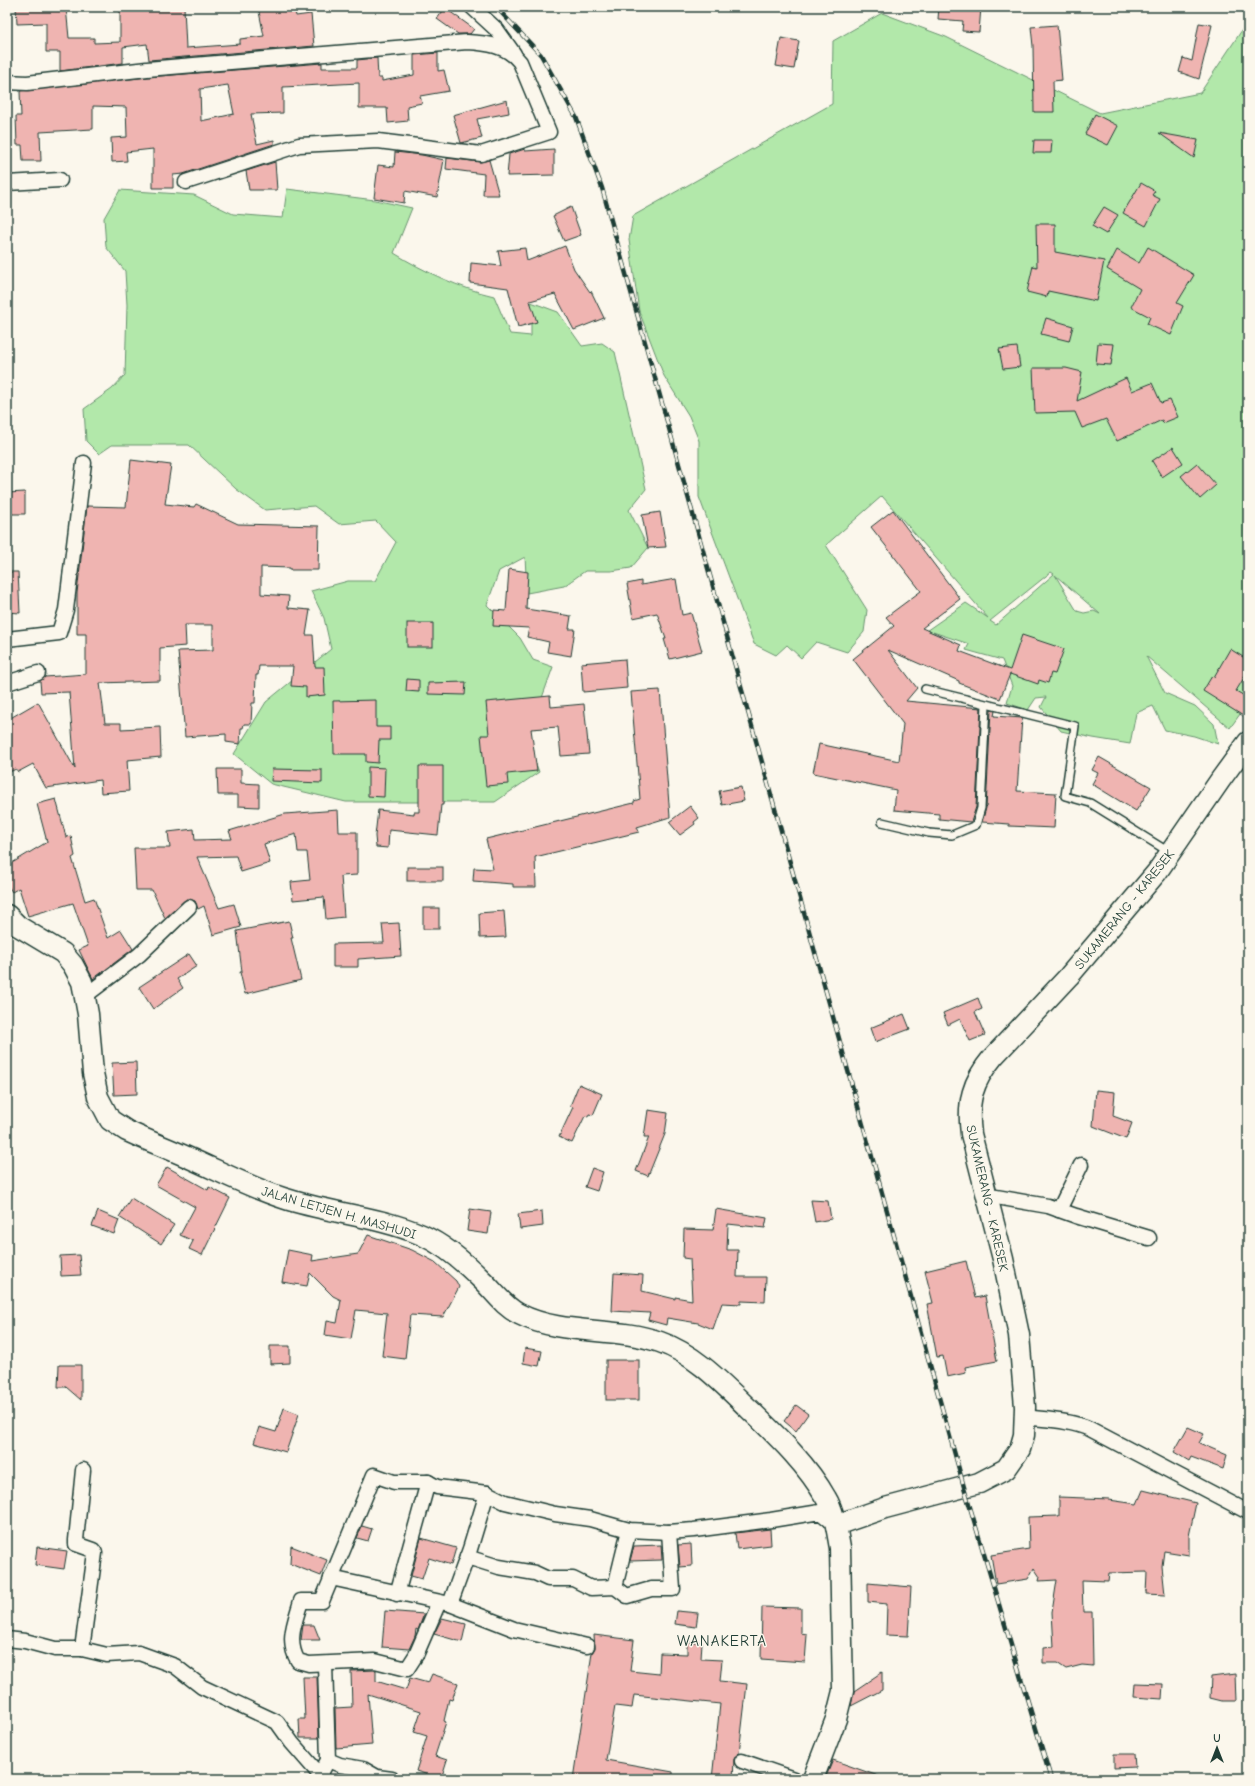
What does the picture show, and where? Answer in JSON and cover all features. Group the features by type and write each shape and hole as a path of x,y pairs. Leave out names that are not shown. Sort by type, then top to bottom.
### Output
{"main road":[{"name":"SUKAMERANG - KARESEK","path":"836,1525 885,1508 979,1483 1006,1469 1020,1449 1024,1435 1024,1417 1023,1378 1019,1335 1001,1252 971,1134 969,1117 972,1094 982,1071 1083,960 1157,872 1216,785 1248,742"},
{"name":"JALAN LETJEN H. MASHUDI","path":"7,916 18,926 63,953 82,982 88,1014 93,1073 98,1097 110,1120 126,1131 242,1183 284,1198 380,1222 423,1236 458,1258 482,1279 507,1307 520,1315 537,1322 639,1337 659,1341 678,1349 717,1378 791,1450 827,1499 836,1525 840,1548 843,1691 836,1720 813,1779"}],"street":[{"path":"186,182 299,145 378,141 481,154 549,132 520,62 497,30 472,7"},
{"path":"7,82 27,83 147,69 466,42 489,44 514,54"},
{"path":"7,183 60,180"},
{"path":"7,639 59,633 66,610 84,463"},
{"path":"7,683 38,673"},
{"path":"85,996 138,955 189,907"},
{"path":"1059,1210 1081,1165"},
{"path":"986,1195 1048,1206 1149,1238"},
{"path":"1024,1417 1078,1424 1090,1429 1248,1512"},
{"path":"82,1649 95,1553 93,1550 76,1544 83,1470"},
{"path":"487,1493 467,1557 445,1603 407,1670 375,1661 309,1664 298,1661 292,1652 292,1631 301,1601 322,1601 374,1475 394,1482 428,1482 437,1487 487,1493 505,1502 590,1519 629,1530 669,1532 771,1520 820,1512 836,1525"},
{"path":"397,1594 428,1482"},
{"path":"615,1587 629,1530"},
{"path":"467,1557 499,1567 535,1573 548,1579 573,1579 591,1588 615,1587 627,1596 651,1589 673,1589 669,1532"},
{"path":"331,1578 397,1594 445,1603 514,1629 586,1646"},
{"path":"7,1638 54,1649 82,1649 107,1655 139,1653 175,1666 202,1687 277,1722 320,1777 328,1760 325,1664"},
{"path":"328,1760 340,1765 364,1769 377,1778 392,1779"},
{"path":"742,1761 794,1779"}],"lane":[{"path":"926,690 1076,726 1065,796 1090,802 1171,853"},
{"path":"882,822 929,833 952,835 976,825 981,808 986,705"}],"green space":[{"path":"882,13 946,37 1100,113 1200,93 1248,21 1248,703 1230,728 1146,656 1165,693 1195,706 1214,724 1218,744 1194,736 1165,730 1153,706 1136,713 1130,744 1061,731 1041,707 1046,697 1036,698 1028,710 1007,703 1012,686 1002,660 966,650 969,644 933,632 915,650 903,647 966,603 988,618 882,496 826,545 867,610 864,632 847,652 816,642 801,658 787,645 776,655 754,644 699,497 699,441 689,416 664,376 639,311 629,240 633,216 832,104 833,41","holes":["1051,572 1054,574 996,625 990,621","1055,575 1100,614 1094,611 1084,613 1077,611"]},
{"path":"287,189 375,200 412,208 394,253 442,279 468,289 494,296 510,334 531,336 531,302 558,312 582,346 602,343 615,352 646,489 629,510 648,548 631,568 611,571 585,571 564,586 527,593 525,557 499,571 487,605 520,638 533,660 553,667 527,740 539,772 495,802 346,802 271,784 234,754 266,702 331,649 324,618 311,591 348,581 375,581 396,542 376,521 339,524 314,506 265,510 236,489 189,445 112,445 99,454 86,441 84,409 112,389 125,375 127,305 125,271 106,247 104,218 120,190 194,195 233,214 283,218"}],"building":[{"path":"16,7 66,7 69,38 94,38 94,43 120,42 120,7 184,7 186,48 240,44 240,39 264,36 258,7 294,7 296,16 311,14 314,46 149,60 147,44 123,47 123,63 60,71 60,52 46,52 46,23 17,24"},
{"path":"939,7 981,7 979,32 962,31 963,21 938,19"},
{"path":"445,8 474,29 470,34 458,34 437,19"},
{"path":"1199,23 1212,25 1199,79 1179,72 1183,58 1192,61"},
{"path":"1057,25 1062,80 1053,81 1054,112 1034,112 1033,46 1031,27"},
{"path":"781,38 799,41 794,69 776,66"},
{"path":"438,53 438,71 444,70 449,91 420,96 422,103 407,106 408,121 388,123 387,108 359,108 359,83 283,87 283,113 251,114 257,144 274,140 274,144 183,174 173,175 173,188 153,188 153,149 126,152 127,161 112,162 111,138 127,137 126,107 93,106 93,129 40,132 41,161 23,161 22,145 17,145 16,116 21,116 20,91 148,77 322,63 322,68 357,68 357,60 377,58 378,78 382,78 382,81 414,75 414,55","holes":["228,85 234,114 201,121 200,89"]},
{"path":"507,100 509,113 477,119 482,138 461,143 453,115"},
{"path":"1095,114 1118,126 1108,145 1085,134"},
{"path":"1159,133 1198,140 1194,158"},
{"path":"1034,140 1052,140 1051,153 1033,153"},
{"path":"525,149 525,151 554,149 554,175 507,176 509,154"},
{"path":"395,152 422,155 444,160 437,197 405,191 404,203 374,198 378,165 394,167"},
{"path":"447,158 480,162 489,160 499,195 483,195 484,174 446,169"},
{"path":"275,162 277,190 249,190 246,171"},
{"path":"1141,183 1155,191 1152,195 1160,199 1146,226 1123,213"},
{"path":"571,207 581,235 564,241 553,216"},
{"path":"1104,207 1118,215 1106,234 1092,226"},
{"path":"1036,224 1055,224 1055,252 1104,261 1096,301 1048,291 1047,297 1027,292 1033,266 1037,267"},
{"path":"565,246 574,269 590,292 591,291 604,318 574,330 555,294 530,301 537,322 518,327 508,288 470,283 471,263 501,266 498,251 525,248 527,261"},
{"path":"1148,247 1194,275 1177,303 1183,306 1171,335 1147,324 1150,317 1131,307 1140,289 1107,269 1117,250 1139,263"},
{"path":"1046,318 1073,326 1069,341 1041,334"},
{"path":"1098,343 1114,344 1111,365 1096,364"},
{"path":"1017,347 1020,367 1003,369 999,349"},
{"path":"1033,368 1066,368 1082,372 1077,401 1126,378 1132,391 1152,383 1161,403 1170,400 1178,417 1163,423 1162,420 1117,441 1106,419 1082,428 1075,412 1035,413"},
{"path":"1173,447 1183,463 1162,477 1152,461"},
{"path":"131,460 171,465 165,504 194,507 196,504 238,524 319,526 318,570 290,570 290,568 261,567 261,594 289,596 288,608 310,610 306,635 313,635 315,667 324,667 325,695 306,697 306,687 291,686 293,666 259,666 258,675 256,675 255,703 252,703 251,724 244,724 243,728 241,728 240,744 226,742 226,734 185,737 178,651 213,650 213,625 185,625 186,646 160,648 160,681 100,683 105,723 121,723 121,729 160,727 161,757 127,760 129,791 101,793 100,780 46,788 33,764 18,772 16,769 7,773 7,720 38,702 75,769 69,692 41,693 40,681 45,677 86,674 86,634 77,634 77,593 87,506 126,507"},
{"path":"1197,463 1216,485 1200,499 1181,476"},
{"path":"25,492 25,514 7,514 7,493"},
{"path":"893,510 960,599 922,628 961,645 959,651 1010,670 1022,635 1064,649 1055,674 1051,673 1048,683 1039,680 1038,684 1010,674 1000,699 959,683 959,681 888,650 917,688 906,701 981,708 976,807 971,822 939,819 939,814 894,810 896,790 813,773 819,744 899,761 903,724 853,659 894,626 886,617 921,591 871,527"},
{"path":"660,512 666,547 648,548 642,515"},
{"path":"509,569 528,572 526,609 571,616 569,629 575,629 571,656 547,652 549,642 527,637 529,628 493,626 494,610 506,611"},
{"path":"7,572 18,572 20,613 7,612"},
{"path":"676,579 682,615 691,613 702,651 670,659 664,639 666,639 657,613 633,618 627,584 641,581 641,585"},
{"path":"407,623 433,623 433,647 407,647"},
{"path":"1230,649 1248,660 1248,671 1236,691 1248,698 1248,719 1203,691 1212,676 1214,677"},
{"path":"625,659 627,688 583,692 581,663"},
{"path":"407,679 419,680 419,692 406,691"},
{"path":"466,682 465,695 428,694 428,683"},
{"path":"660,690 670,817 637,827 639,832 535,857 536,887 513,887 513,884 473,881 474,868 493,869 486,839 634,803 634,801 640,799 631,692"},
{"path":"550,696 551,707 584,704 589,754 561,756 558,727 531,729 537,771 507,774 508,784 486,786 481,735 489,735 486,702"},
{"path":"376,700 376,727 390,727 390,740 379,740 378,763 366,762 366,754 334,754 333,701"},
{"path":"991,710 995,711 994,716 1022,718 1017,791 1056,793 1054,828 1009,826 1009,824 982,822 986,808"},
{"path":"1099,757 1151,787 1136,811 1092,784 1098,773 1092,770"},
{"path":"419,766 443,766 443,805 441,805 438,835 389,830 388,848 376,847 375,836 378,810 414,814 414,812 419,812"},
{"path":"368,767 385,768 384,797 368,796"},
{"path":"217,769 241,769 241,783 259,784 259,807 238,806 238,795 218,795"},
{"path":"272,769 322,770 322,783 271,781"},
{"path":"741,787 744,801 722,805 719,791"},
{"path":"56,799 66,837 71,836 75,856 72,858 85,901 94,898 108,938 121,930 133,949 93,979 79,950 88,946 73,903 28,916 19,888 12,892 7,884 7,866 47,842 37,804"},
{"path":"690,806 699,818 694,822 695,824 680,835 669,822"},
{"path":"338,810 339,832 357,832 357,875 341,876 344,917 326,919 324,897 293,900 291,882 310,880 307,852 298,852 296,834 264,844 270,863 241,872 236,856 197,857 219,908 234,904 241,927 213,935 204,906 198,909 195,901 187,899 165,918 152,890 136,890 134,848 170,848 168,832 194,829 195,840 232,839 229,831 285,814"},
{"path":"407,867 443,867 443,881 407,881"},
{"path":"423,908 439,908 439,929 423,929"},
{"path":"504,911 506,937 480,938 479,913"},
{"path":"289,921 293,938 291,938 301,980 245,994 240,972 242,972 237,931"},
{"path":"399,923 401,956 358,959 358,967 333,967 333,944 384,943 382,924"},
{"path":"189,954 197,966 177,979 183,988 153,1009 139,987"},
{"path":"978,998 982,1009 975,1012 985,1035 970,1041 960,1019 948,1025 943,1013"},
{"path":"904,1014 910,1029 875,1042 870,1028"},
{"path":"136,1062 137,1094 114,1095 112,1063"},
{"path":"579,1084 602,1094 593,1115 589,1114 588,1117 585,1116 572,1143 559,1137 573,1107 570,1106"},
{"path":"1096,1090 1115,1092 1113,1116 1132,1123 1126,1139 1093,1126"},
{"path":"648,1110 668,1113 665,1134 648,1176 636,1171 649,1137 644,1137"},
{"path":"167,1167 208,1190 209,1187 230,1198 202,1255 189,1249 193,1241 180,1235 195,1207 156,1185"},
{"path":"592,1168 603,1172 597,1191 585,1187"},
{"path":"131,1198 174,1225 161,1244 119,1217"},
{"path":"811,1200 828,1201 831,1219 815,1222"},
{"path":"470,1209 491,1212 488,1234 467,1231"},
{"path":"716,1209 767,1218 765,1228 728,1224 727,1250 738,1250 737,1277 766,1277 765,1302 741,1301 741,1304 722,1303 713,1329 698,1323 667,1318 666,1325 648,1320 650,1313 612,1311 614,1273 643,1275 642,1291 675,1299 675,1297 692,1300 690,1259 683,1258 684,1229 713,1230"},
{"path":"98,1211 119,1220 114,1234 92,1226"},
{"path":"542,1211 543,1226 520,1229 518,1214"},
{"path":"368,1235 412,1250 435,1262 456,1281 459,1287 443,1317 410,1315 405,1359 382,1356 387,1313 356,1310 351,1339 325,1335 327,1321 337,1323 341,1300 333,1296 310,1273 307,1286 282,1282 288,1250 313,1255 312,1261 358,1254"},
{"path":"79,1255 81,1275 61,1276 60,1256"},
{"path":"966,1261 975,1298 985,1296 997,1361 965,1367 966,1373 947,1377 943,1356 937,1357 927,1304 933,1303 925,1271"},
{"path":"270,1346 290,1346 290,1363 270,1364"},
{"path":"525,1348 542,1351 539,1366 523,1363"},
{"path":"606,1360 639,1360 639,1400 606,1400"},
{"path":"59,1365 81,1365 81,1400 66,1387 58,1387"},
{"path":"796,1405 808,1414 796,1431 784,1421"},
{"path":"284,1408 299,1414 286,1452 254,1443 259,1427 276,1432"},
{"path":"1188,1427 1204,1434 1199,1443 1227,1455 1223,1469 1191,1457 1189,1461 1174,1452"},
{"path":"1143,1490 1196,1503 1189,1536 1189,1555 1164,1551 1162,1566 1165,1595 1146,1594 1147,1572 1109,1573 1108,1581 1082,1580 1083,1612 1092,1612 1093,1666 1082,1665 1066,1669 1057,1663 1043,1663 1043,1648 1054,1647 1052,1612 1057,1580 1039,1581 1040,1577 1034,1568 1028,1579 996,1584 991,1555 1029,1549 1028,1517 1059,1516 1059,1497 1110,1499 1109,1500 1137,1504"},
{"path":"362,1526 372,1529 368,1541 357,1538"},
{"path":"770,1529 771,1545 737,1549 735,1533"},
{"path":"421,1538 456,1548 451,1565 429,1558 422,1579 411,1576"},
{"path":"691,1544 692,1566 680,1567 678,1545"},
{"path":"661,1545 662,1560 630,1561 634,1546"},
{"path":"291,1546 327,1560 321,1576 290,1564"},
{"path":"37,1547 67,1551 64,1569 35,1565"},
{"path":"868,1583 911,1587 908,1636 886,1635 887,1604 868,1602"},
{"path":"762,1607 801,1608 801,1634 807,1635 805,1662 761,1659"},
{"path":"385,1611 424,1614 418,1630 416,1629 415,1636 409,1649 382,1647"},
{"path":"677,1611 698,1613 696,1627 675,1624"},
{"path":"442,1618 466,1624 462,1642 434,1634"},
{"path":"303,1625 314,1625 320,1640 301,1640"},
{"path":"594,1635 634,1640 630,1671 659,1674 660,1653 687,1654 687,1642 702,1642 701,1659 722,1660 720,1681 747,1684 739,1753 734,1759 733,1779 712,1779 720,1704 634,1695 632,1708 615,1706 606,1760 673,1772 673,1779 573,1779 592,1653 595,1648"},
{"path":"376,1670 376,1681 406,1690 410,1678 428,1683 432,1674 458,1683 452,1700 449,1699 444,1721 446,1722 435,1756 447,1760 441,1779 416,1771 427,1736 414,1732 421,1711 368,1694 372,1745 336,1748 335,1708 352,1707 351,1671"},
{"path":"882,1672 882,1690 851,1706 854,1691"},
{"path":"1235,1674 1236,1701 1222,1701 1210,1698 1211,1677"},
{"path":"303,1677 317,1677 319,1738 300,1738 299,1719 305,1719"},
{"path":"1135,1683 1163,1684 1162,1699 1134,1697"},
{"path":"1114,1754 1134,1754 1135,1767 1114,1768"},
{"path":"833,1760 881,1777 881,1779 825,1779"}],"railway":[{"path":"496,7 541,55 576,117 602,188 964,1487 1051,1779"}],"district":[{"name":"WANAKERTA","path":"722,1641"}]}
